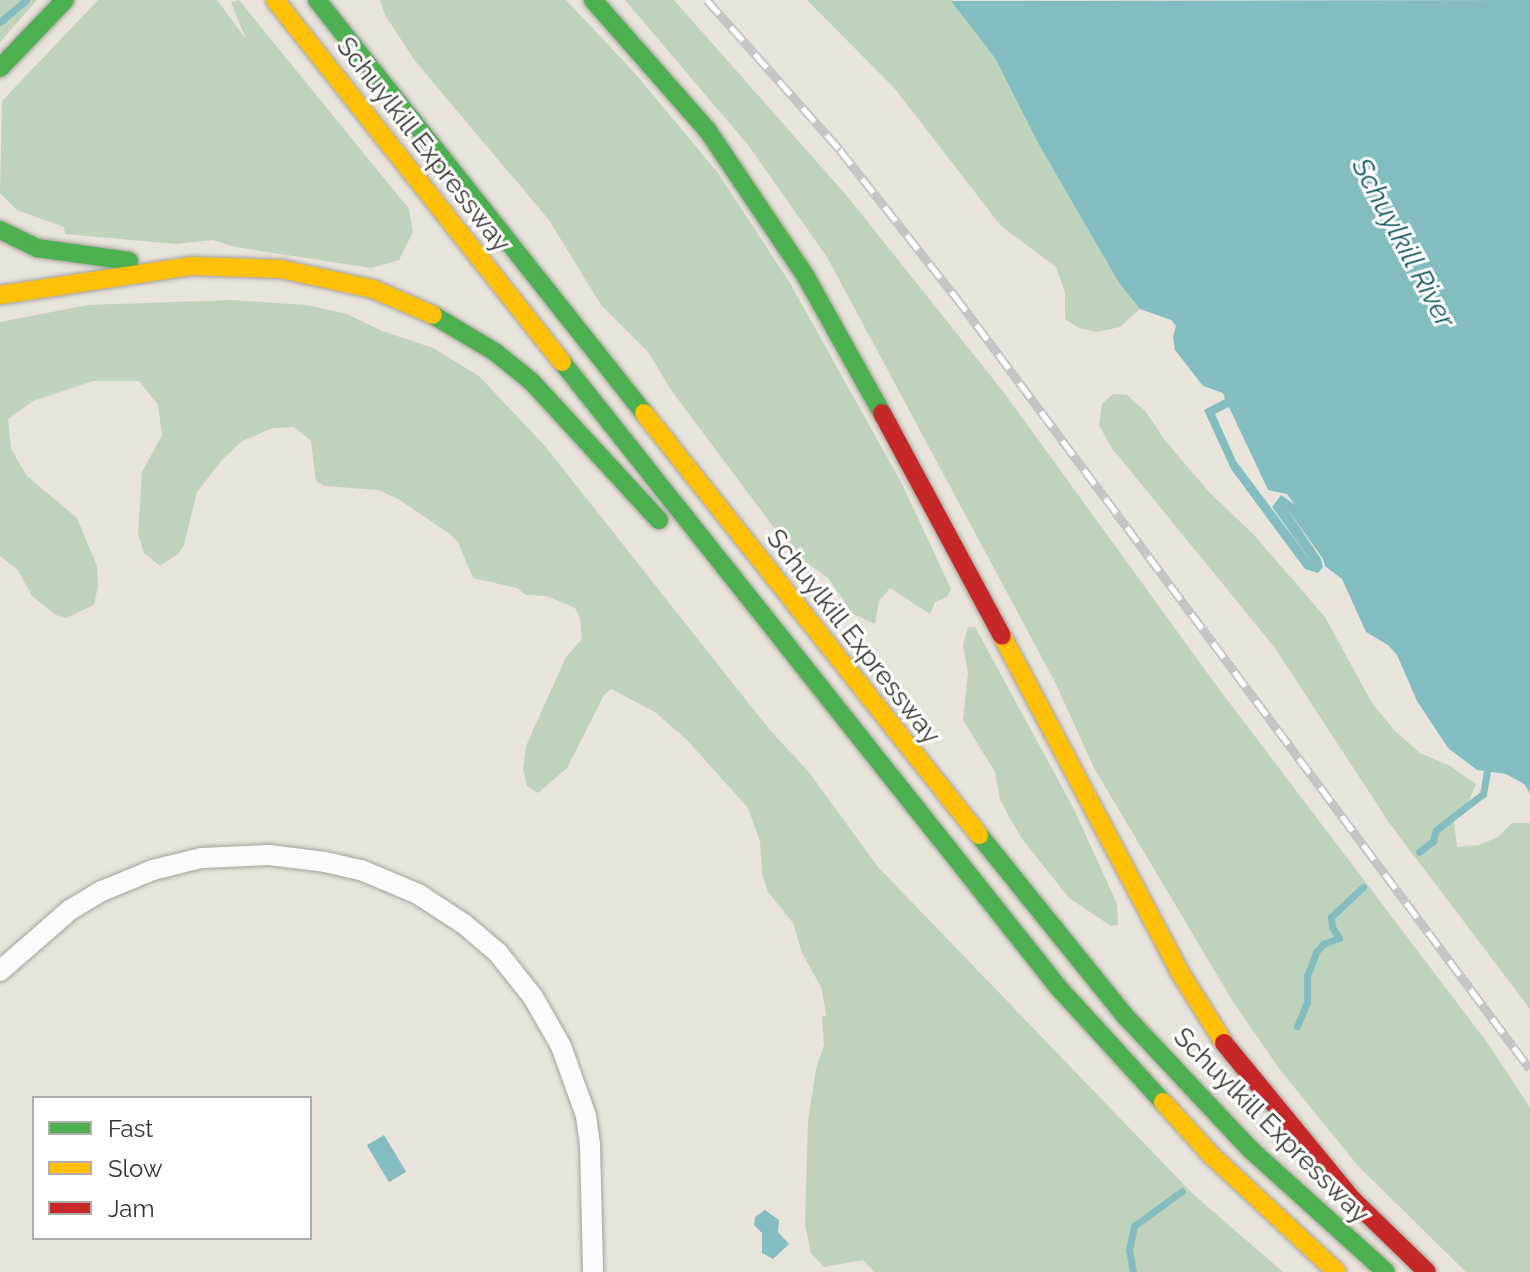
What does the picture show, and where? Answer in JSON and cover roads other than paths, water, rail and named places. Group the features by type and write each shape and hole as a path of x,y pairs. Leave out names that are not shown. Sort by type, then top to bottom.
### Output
{"main road":[{"path":"0,68 65,0"},
{"name":"Schuylkill Expressway","path":"275,0 1049,975 1147,1089 1221,1165 1337,1272"},
{"name":"Schuylkill Expressway","path":"317,0 871,703 1117,1006 1250,1149 1386,1272"},
{"path":"593,0 708,131 806,277 919,479 1179,971 1226,1047 1353,1200 1427,1272"},
{"path":"0,230 37,248 191,266 281,269 328,277 386,294 463,330 531,381 668,530"},
{"path":"0,295 191,266"},
{"path":"689,553 848,725"}],"street":[{"path":"0,971 70,910 102,891 153,870 201,858 269,855 325,862 361,870 418,894 464,924 498,953 533,997 561,1046 577,1085 590,1145 593,1272"}],"water":[{"name":"Schuylkill River","path":"1530,0 1530,793 1524,784 1506,774 1477,770 1448,748 1417,701 1397,655 1388,645 1366,632 1342,579 1325,566 1323,559 1284,504 1321,559 1323,567 1318,573 1305,569 1231,469 1204,410 1225,399 1223,393 1203,386 1175,350 1173,337 1176,326 1171,320 1140,309 1119,283 1038,143 995,58 951,1","holes":["1229,407 1268,490 1287,494 1295,505 1281,495 1272,507 1314,565 1236,461 1215,414"]},
{"path":"384,1135 406,1172 389,1182 367,1145"},
{"path":"765,1210 779,1220 778,1232 789,1244 773,1259 762,1253 762,1233 754,1225 755,1217"}],"waterway":[{"path":"0,22 26,0"},
{"path":"1419,852 1433,841 1436,830 1483,794 1487,771"},
{"path":"1297,1026 1307,1002 1307,976 1316,952 1323,944 1339,938 1332,927 1331,917 1363,887"},
{"path":"1133,1272 1129,1250 1134,1226 1182,1191"}],"railway":[{"path":"707,0 840,150 955,296 1530,1069"}]}
